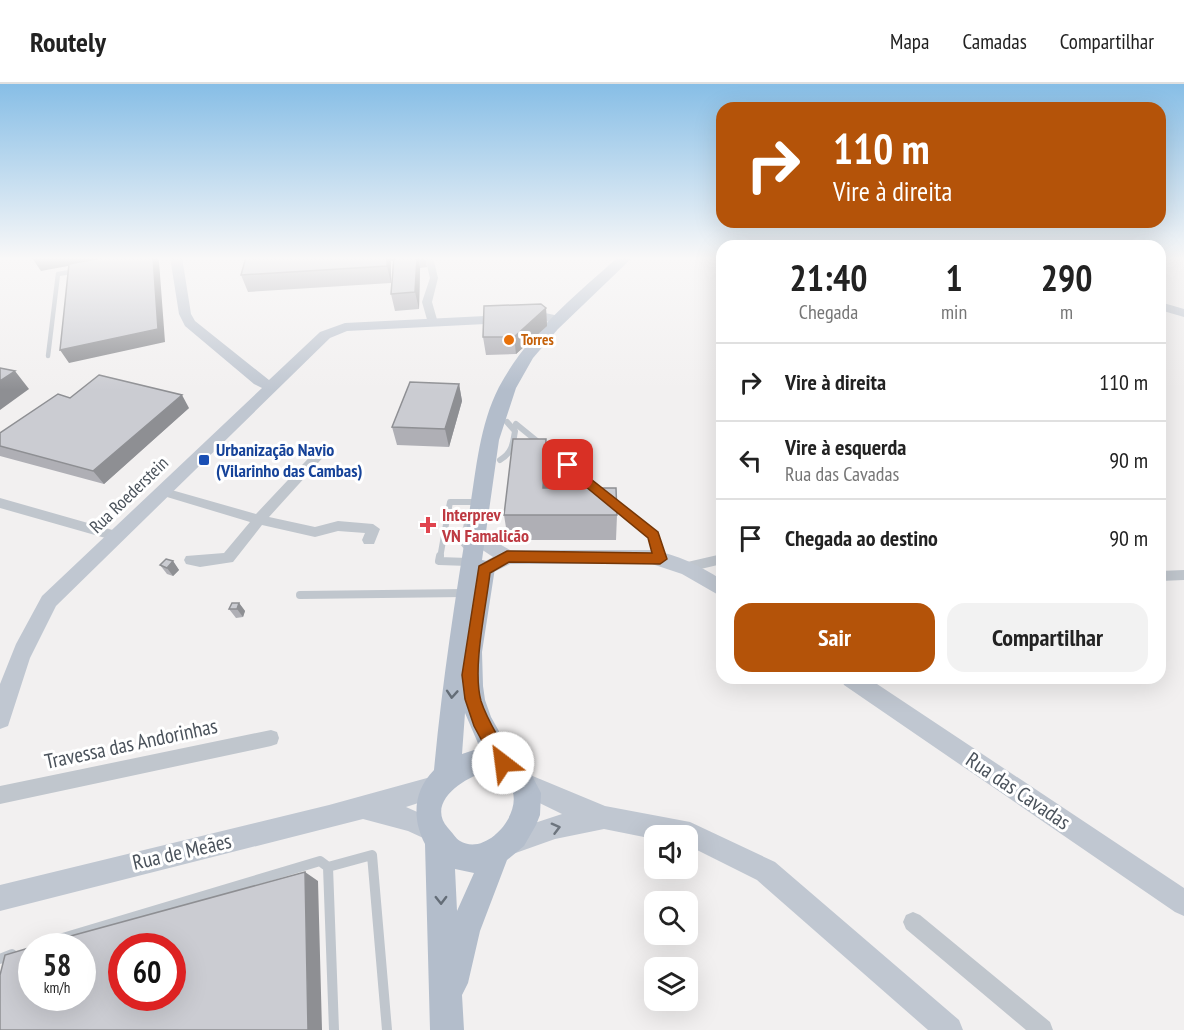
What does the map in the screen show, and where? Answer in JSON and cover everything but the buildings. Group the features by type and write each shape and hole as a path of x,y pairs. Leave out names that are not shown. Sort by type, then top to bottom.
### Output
{"main road":[{"path":"503,763 482,726 473,699 470,675 480,506 499,409 507,389 529,353 580,301"},
{"path":"442,780 465,593 478,557 500,460 512,423 517,390 538,356 590,301"},
{"path":"489,759 503,763 515,771 523,783 528,798 527,814 520,830 502,848 471,915 456,959 447,1019 435,836 429,815 431,800 442,780 460,765 474,760 489,759"},
{"path":"435,836 450,852 464,857 480,858 502,848"}],"street":[{"path":"183,301 185,314 190,323 259,381 270,386"},
{"path":"428,301 433,323 546,317 560,320"},
{"path":"1166,308 1184,313"},
{"name":"Rua Roederstein","path":"0,719 13,670 32,627 49,601 270,386 332,331 345,327 433,323"},
{"path":"191,560 200,562 228,558 259,520 323,450"},
{"path":"161,491 259,520 315,532 338,526 373,529 369,540"},
{"path":"0,503 116,536"},
{"path":"478,557 660,559 688,567 716,586"},
{"path":"688,567 716,561"},
{"path":"1166,576 1184,575"},
{"name":"Rua das Cavadas","path":"860,684 1184,903"},
{"name":"Travessa das Andorinhas","path":"0,795 271,738"},
{"name":"Rua de Meães","path":"0,898 57,882 366,808 442,780"},
{"path":"523,783 560,801 604,818 690,834 766,871 949,1030"},
{"name":"Rua de Meães","path":"366,808 410,820 435,836"},
{"path":"502,848 555,827 604,818"},
{"path":"913,922 1042,1030"}],"lane":[{"path":"48,356 55,301"},
{"path":"512,423 654,535 660,559"},
{"path":"478,557 439,561 450,501 480,506"},
{"path":"300,594 465,593"},
{"path":"328,867 372,855 387,1030"},
{"path":"79,933 320,861 328,867"},
{"path":"328,867 334,1030"},
{"path":"0,959 18,953"}],"place":[{"name":"Torres","path":"509,340"},
{"name":"Urbanização Navio (Vilarinho das Cambas)","path":"204,460"},
{"name":"Interprev VN Famalicão","path":"428,525"}],"route":[{"path":"503,763 482,726 473,699 470,675 484,570 507,557 652,557 660,559 654,535 568,465"}]}
